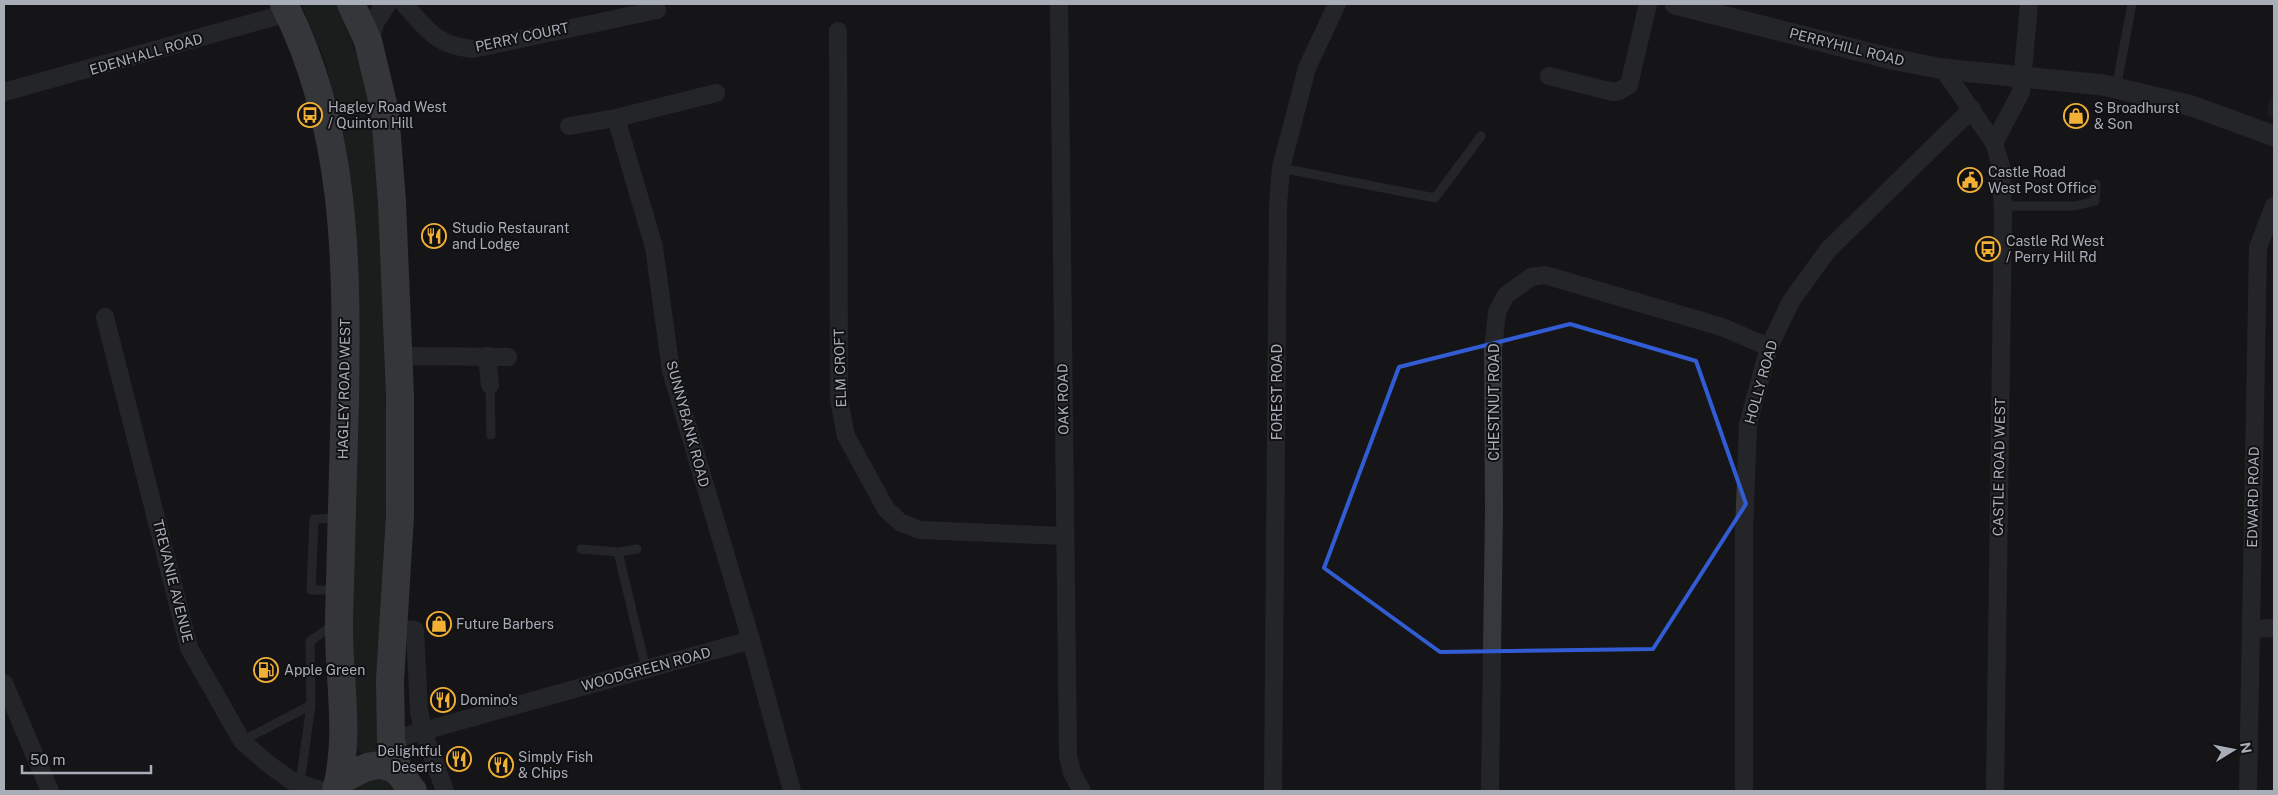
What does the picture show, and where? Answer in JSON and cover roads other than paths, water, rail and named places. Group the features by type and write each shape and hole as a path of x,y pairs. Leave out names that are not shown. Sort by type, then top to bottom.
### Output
{"highway":[{"path":"351,4 368,41 385,112 392,202 400,396 400,515 390,680 391,740 405,782"},
{"name":"HAGLEY ROAD WEST","path":"286,9 303,45 318,87 333,148 338,182 346,348 339,622 344,746 333,788"},
{"path":"333,788 366,767 377,764 385,766 405,782"}],"street":[{"path":"368,41 374,22 386,4"},
{"name":"PERRY COURT","path":"404,4 435,38 454,47 473,49 657,10"},
{"name":"OAK ROAD","path":"1059,4 1068,756 1072,773 1082,791"},
{"name":"FOREST ROAD","path":"1273,791 1278,205 1281,168 1307,68 1337,4"},
{"path":"1549,76 1613,92 1629,85 1648,4"},
{"name":"PERRYHILL ROAD","path":"1675,4 1892,59 1943,68 2103,86 2192,106 2274,136"},
{"path":"1994,144 2021,92 2029,4"},
{"name":"EDENHALL ROAD","path":"4,92 286,9"},
{"name":"ELM CROFT","path":"838,31 839,400 846,436 886,509 900,522 919,530 1065,536"},
{"name":"CASTLE ROAD WEST","path":"1943,68 1994,144 2001,166 2003,206 1995,791"},
{"path":"568,126 616,118 716,93"},
{"name":"HOLLY ROAD","path":"1744,791 1744,542 1748,424 1768,347 1791,301 1828,250 1972,109"},
{"name":"SUNNYBANK ROAD","path":"616,118 654,247 672,371 751,640"},
{"name":"EDWARD ROAD","path":"2248,791 2258,247 2274,206"},
{"name":"CHESTNUT ROAD","path":"1490,791 1494,510 1493,349 1497,312 1506,295 1531,277 1545,275 1620,295 1722,327 1768,347"},
{"name":"TREVANIE AVENUE","path":"105,317 189,648 242,741 267,763 292,781 300,784 333,788"},
{"path":"397,356 508,357"},
{"path":"487,356 490,386"},
{"path":"393,628 415,630 419,711 423,730 446,791"},
{"path":"2251,629 2274,628"},
{"path":"751,640 792,791"},
{"name":"WOODGREEN ROAD","path":"391,740 751,640"},
{"path":"4,683 48,791"}],"lane":[{"path":"2116,89 2132,4"},
{"path":"1281,168 1435,198 1481,136"},
{"path":"2003,206 2075,206 2095,201 2096,184"},
{"path":"490,386 491,435"},
{"path":"581,549 618,552 637,549"},
{"path":"618,552 646,669"},
{"path":"300,784 311,705 310,641 339,622"},
{"path":"242,741 311,705"}],"place":[{"name":"Hagley Road West / Quinton Hill","path":"310,115"},
{"name":"S Broadhurst & Son","path":"2076,116"},
{"name":"Castle Road West Post Office","path":"1970,180"},
{"name":"Studio Restaurant and Lodge","path":"434,236"},
{"name":"Castle Rd West / Perry Hill Rd","path":"1988,249"},
{"name":"Future Barbers","path":"439,624"},
{"name":"Apple Green","path":"266,670"},
{"name":"Domino's","path":"443,700"},
{"name":"Delightful Deserts","path":"459,759"},
{"name":"Simply Fish & Chips","path":"501,765"}]}
